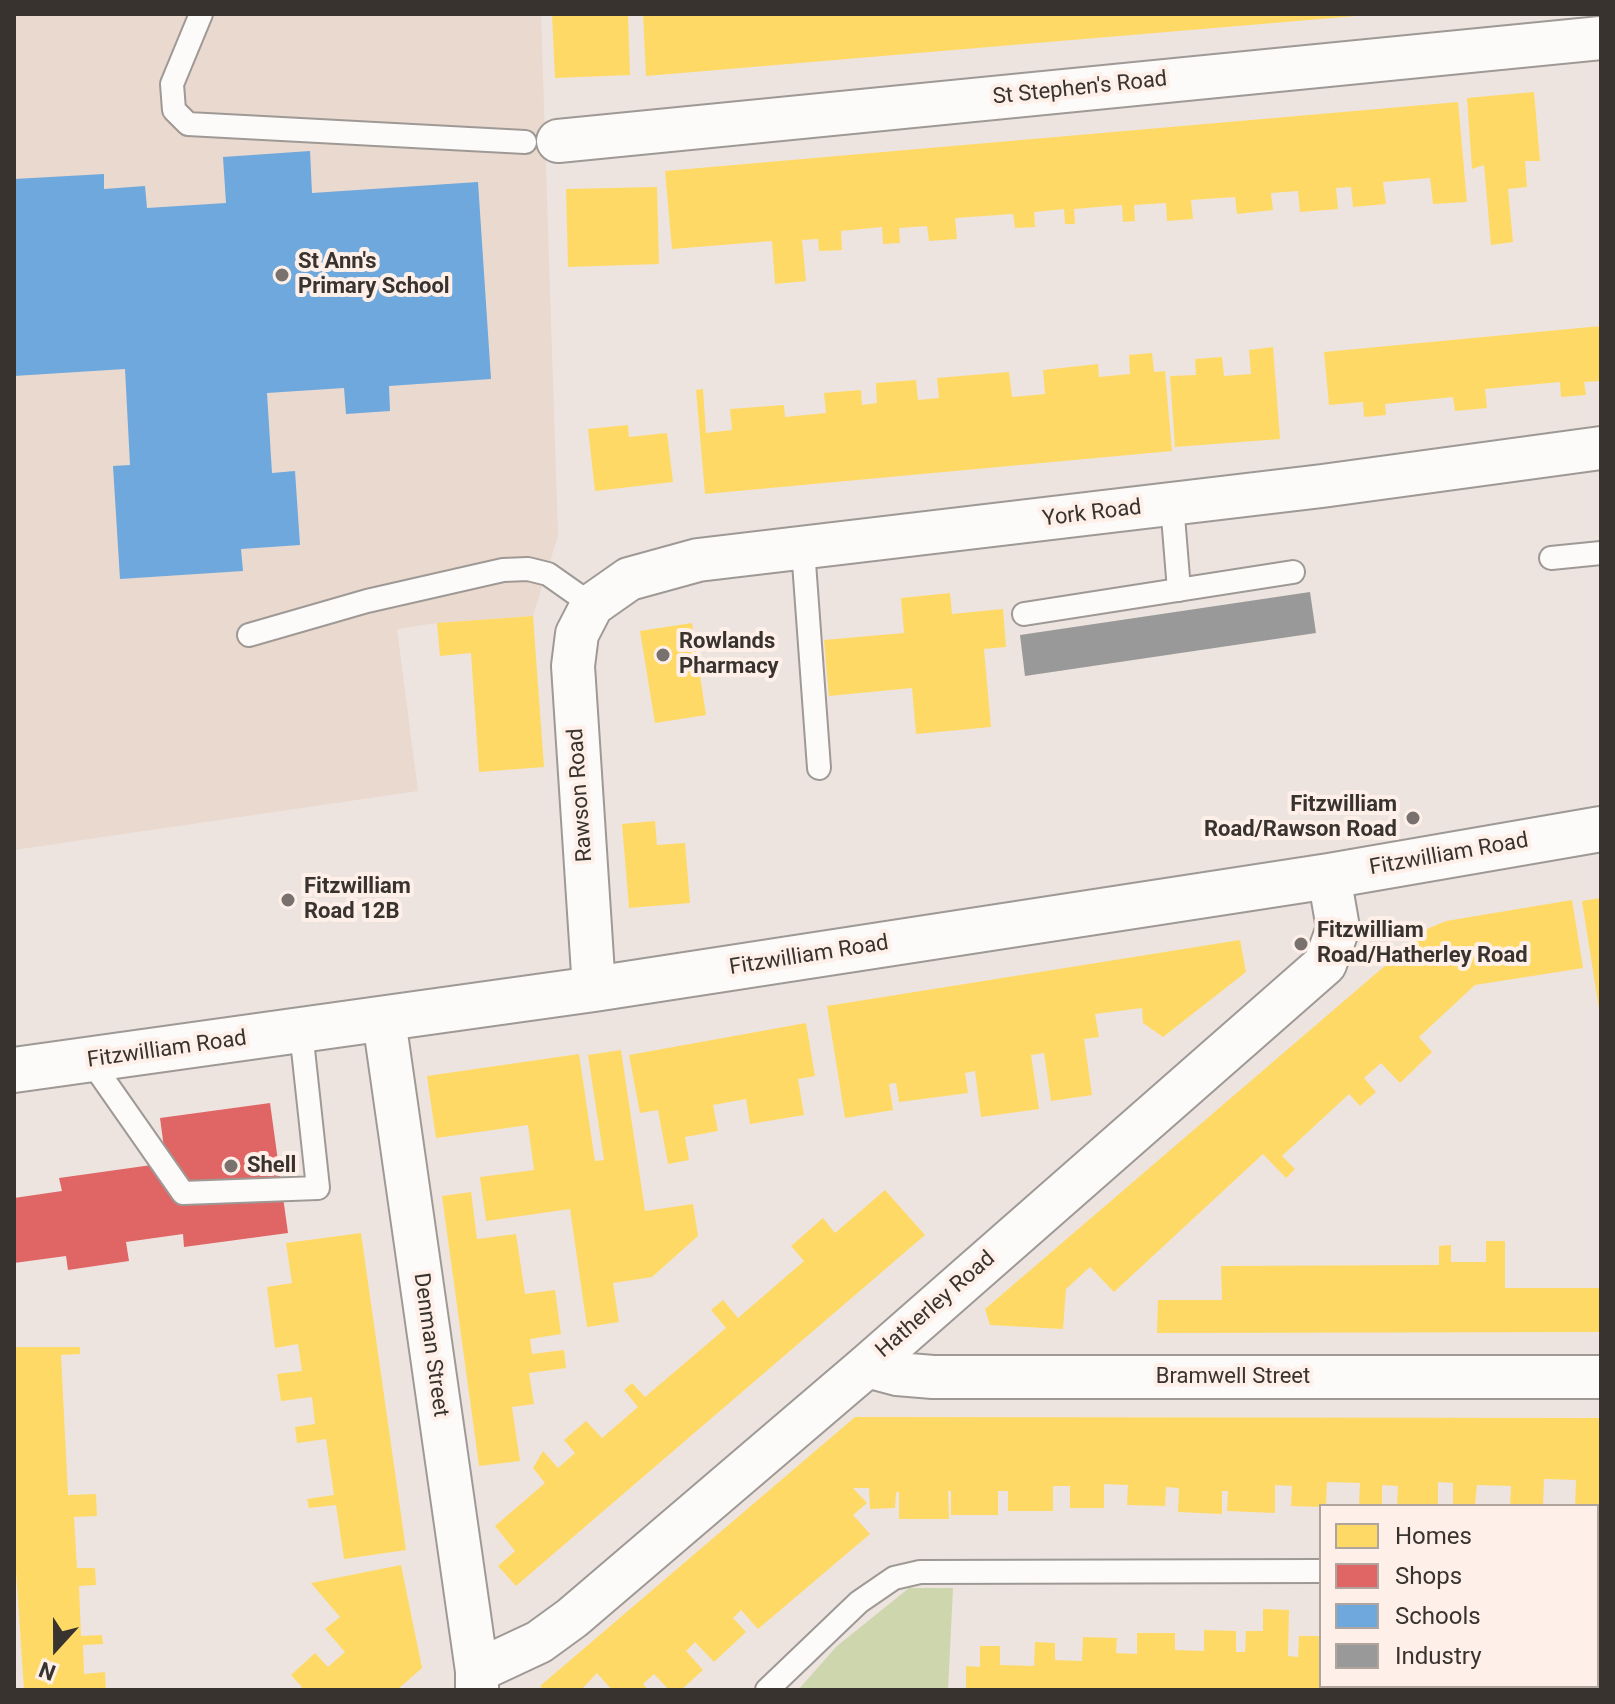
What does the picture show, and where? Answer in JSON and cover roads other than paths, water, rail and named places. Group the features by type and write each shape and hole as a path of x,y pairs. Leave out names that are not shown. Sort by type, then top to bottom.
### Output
{"main road":[{"name":"Fitzwilliam Road","path":"14,1070 594,989 1329,876 1601,829"}],"street":[{"name":"St Stephen's Road","path":"541,141 1601,38"},
{"name":"York Road","path":"592,605 629,579 698,560 1322,486 1601,448"},
{"name":"Rawson Road","path":"592,605 577,634 573,666 594,989"},
{"name":"Hatherley Road","path":"477,1680 572,1618 867,1366 1325,964 1338,928 1329,876"},
{"name":"Denman Street","path":"384,1020 477,1680"},
{"name":"Bramwell Street","path":"867,1366 897,1374 933,1377 1601,1377"}],"lane":[{"path":"201,14 172,84 174,110 188,124 541,141"},
{"path":"1172,504 1179,590"},
{"path":"803,549 819,768"},
{"path":"1551,558 1601,553"},
{"path":"249,635 367,601 503,570 528,569 548,574 592,605"},
{"path":"1024,614 1293,572"},
{"path":"90,1060 183,1193 318,1188 301,1031"},
{"path":"767,1690 859,1602 894,1578 920,1572 1319,1571"}],"place":[{"name":"St Ann's Primary School","path":"282,275"},
{"name":"Rowlands Pharmacy","path":"663,655"},
{"name":"Fitzwilliam Road/Rawson Road","path":"1413,818"},
{"name":"Fitzwilliam Road 12B","path":"288,900"},
{"name":"Fitzwilliam Road/Hatherley Road","path":"1301,944"},
{"name":"Shell","path":"231,1166"}]}
